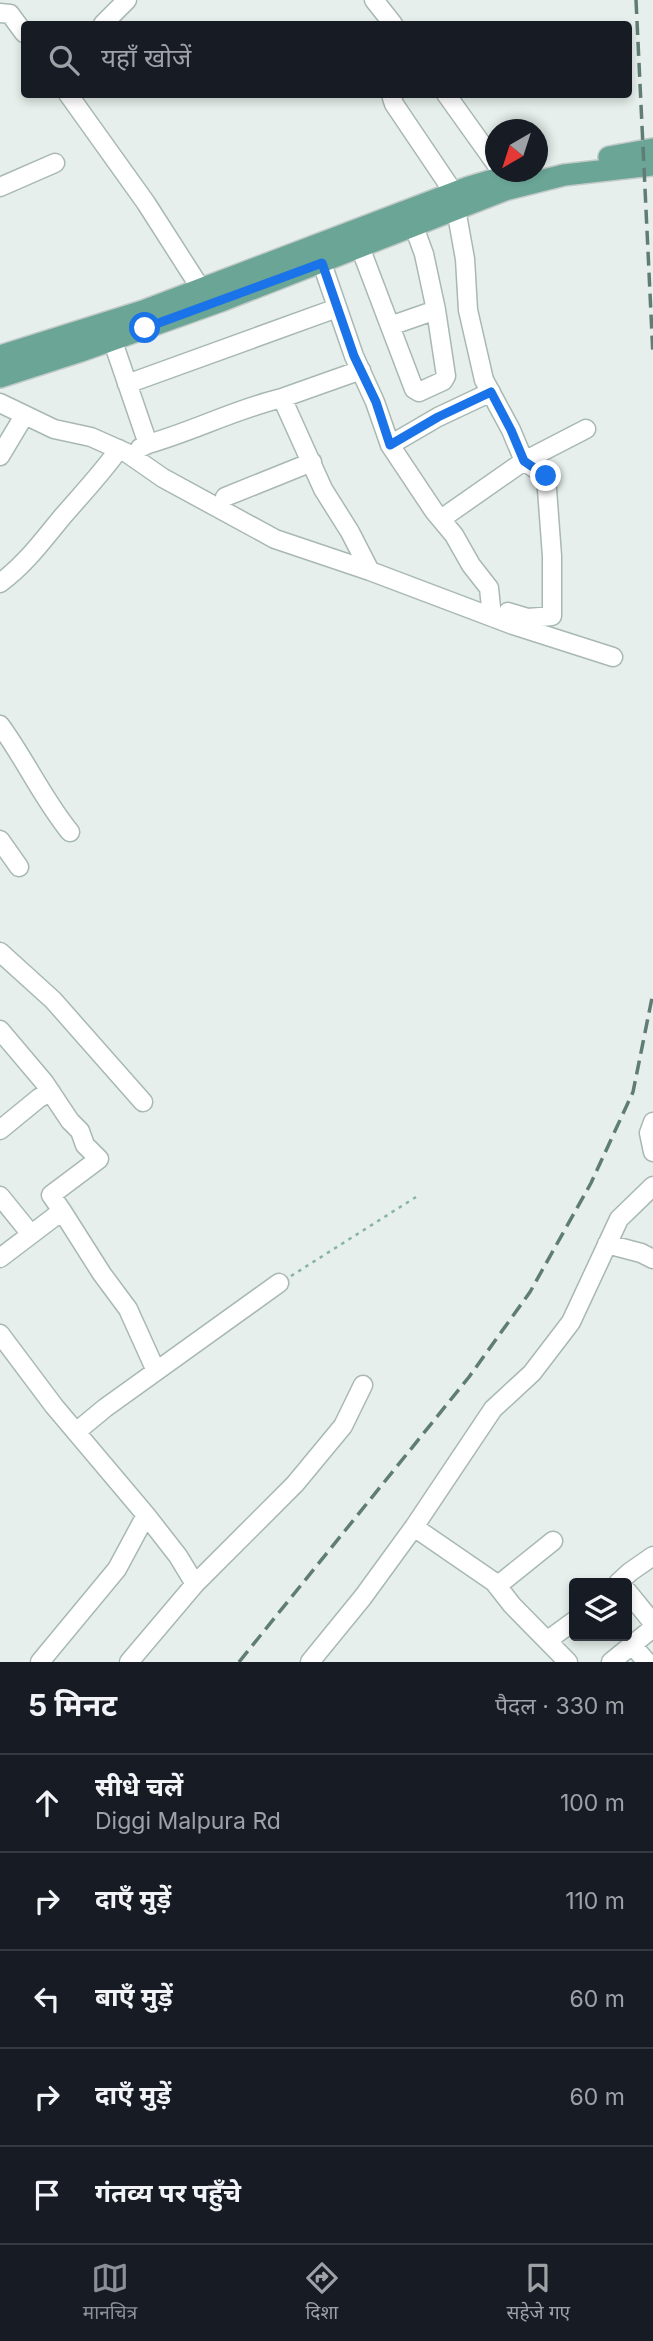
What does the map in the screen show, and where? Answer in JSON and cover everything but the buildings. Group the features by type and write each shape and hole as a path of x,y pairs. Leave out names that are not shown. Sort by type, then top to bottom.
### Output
{"main road":[{"path":"548,167 653,149"},
{"path":"548,175 564,176 653,165"},
{"path":"0,377 112,339 318,253 455,201 505,190 510,182"},
{"path":"0,356 318,253 360,247 410,226 455,201"}],"street":[{"path":"106,21 127,0"},
{"path":"373,0 390,21"},
{"path":"0,13 10,14 21,29"},
{"path":"71,98 146,203 201,289"},
{"path":"392,98 455,201 465,259 468,310 484,380 524,461 546,476 552,556 552,616 528,618 491,612"},
{"path":"450,98 485,137"},
{"path":"0,187 55,163"},
{"path":"360,247 414,389 419,392 443,382 446,376 436,310 424,254 410,226"},
{"path":"318,253 390,445 489,588 491,612"},
{"path":"127,384 337,307"},
{"path":"390,326 436,310"},
{"path":"112,339 148,444"},
{"path":"0,583 40,547 63,516 123,451 184,434 244,409 361,370"},
{"path":"390,445 438,417 491,392"},
{"path":"282,398 323,489 370,571"},
{"path":"0,403 54,429 91,437 123,451 175,485 275,539 491,612 613,657"},
{"path":"0,456 24,416"},
{"path":"441,519 524,461 586,429"},
{"path":"225,496 312,462"},
{"path":"0,725 53,812 70,832"},
{"path":"0,840 19,867"},
{"path":"0,952 53,1000 143,1102"},
{"path":"0,1030 51,1092 80,1131 85,1145 99,1159 51,1195 128,1309 156,1371"},
{"path":"0,1130 39,1098 51,1092"},
{"path":"653,1122 649,1133 653,1152"},
{"path":"310,1662 363,1597 414,1527 469,1442 494,1409 532,1373 571,1322 620,1219 653,1186"},
{"path":"0,1196 30,1233"},
{"path":"0,1258 62,1211"},
{"path":"607,1244 653,1259"},
{"path":"76,1432 104,1408 279,1283"},
{"path":"0,1334 178,1556 195,1584"},
{"path":"128,1662 195,1584 295,1484 343,1426 363,1385"},
{"path":"40,1662 117,1569 146,1515"},
{"path":"414,1527 497,1586 568,1662"},
{"path":"497,1586 553,1541"},
{"path":"629,1578 653,1556"},
{"path":"611,1662 653,1625 632,1599"},
{"path":"548,1640 569,1625"},
{"path":"632,1645 647,1662"}],"path":[{"path":"279,1283 416,1197"}],"railway":[{"path":"636,0 653,356"},
{"path":"239,1662 469,1377 530,1292 591,1183 633,1092 653,993"}],"route":[{"path":"145,328 322,263 354,356 376,402 390,445 438,417 491,392 524,461 546,476"}]}
